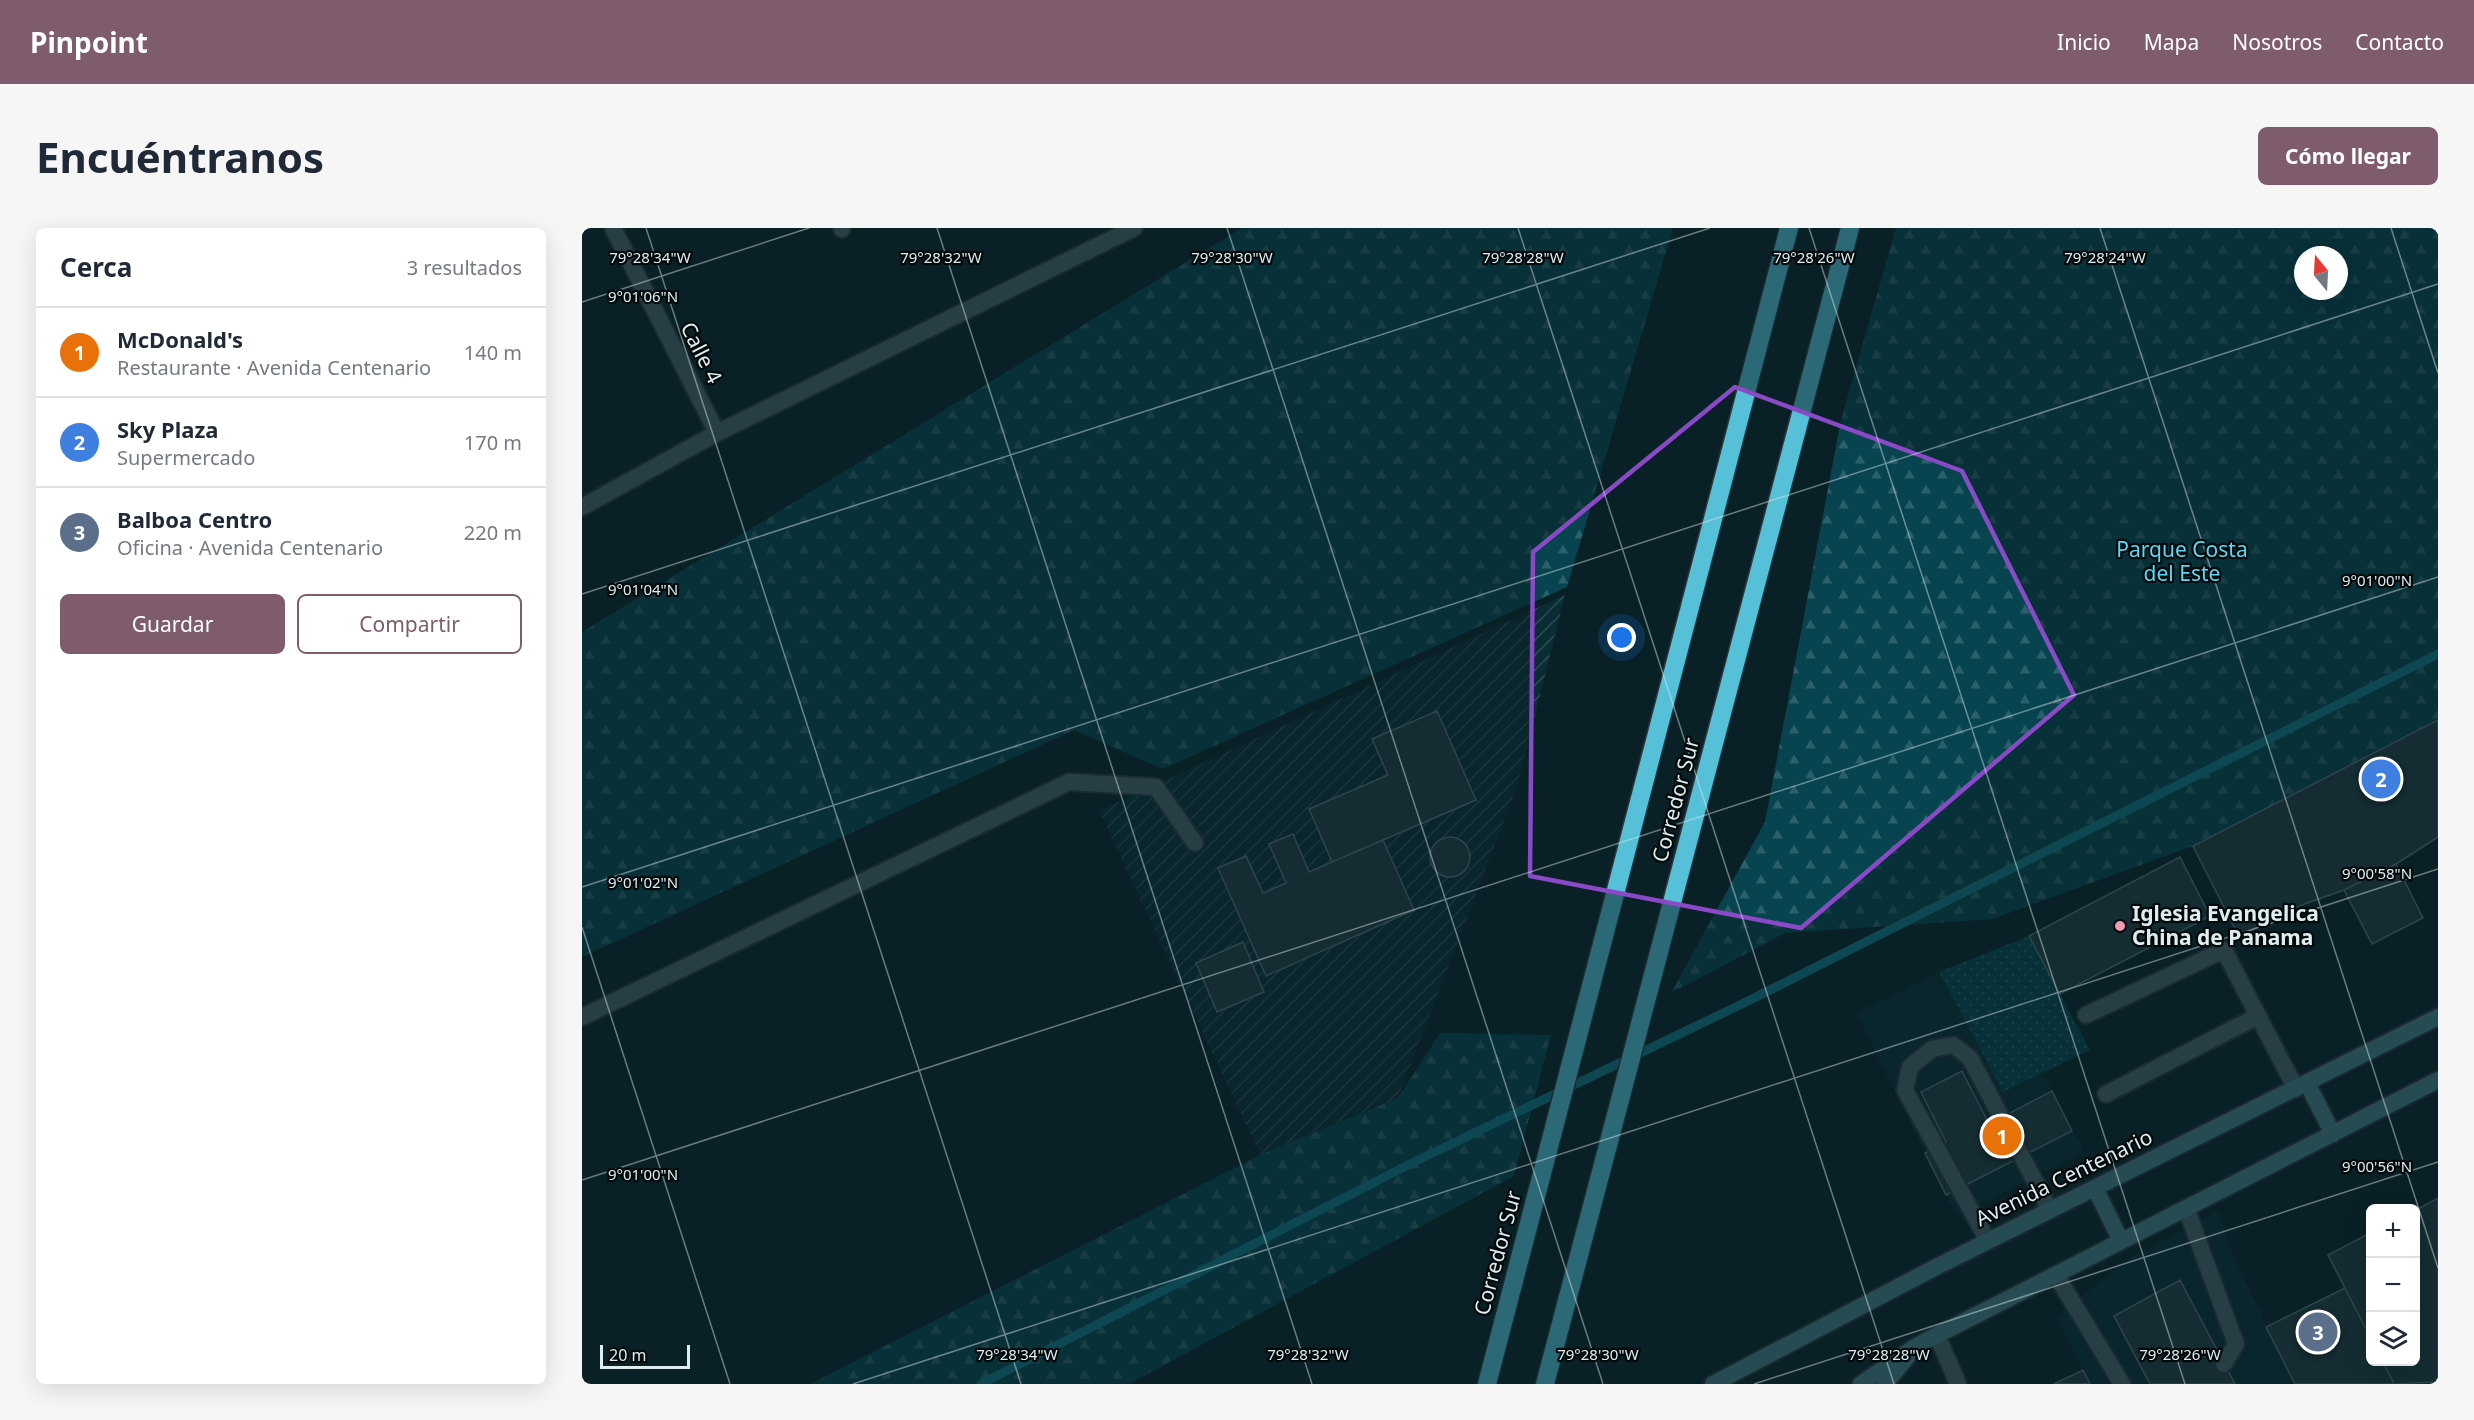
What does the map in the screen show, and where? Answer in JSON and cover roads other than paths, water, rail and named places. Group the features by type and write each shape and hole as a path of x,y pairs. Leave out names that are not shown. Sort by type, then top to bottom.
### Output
{"highway":[{"name":"Corredor Sur","path":"1487,1384 1789,228"},
{"name":"Corredor Sur","path":"1545,1384 1850,228"}],"main road":[{"name":"Avenida Centenario","path":"1713,1384 1988,1241 2438,1017"},
{"path":"1861,1384 1936,1335 2438,1080"},
{"path":"2301,1086 2333,1134"},
{"path":"2095,1188 2121,1241"},
{"path":"1885,1384 1895,1375 1913,1348"}],"street":[{"name":"Calle 4","path":"613,228 717,433"},
{"path":"582,507 717,433 1110,233 1134,228"},
{"path":"582,1017 1069,782 1156,787 1195,843"},
{"path":"2086,1015 2224,950 2258,1016 2301,1086"},
{"path":"2106,1094 2258,1016"},
{"path":"1988,1241 1905,1090 1910,1066 1932,1049 1953,1045 1970,1058 2050,1210"},
{"path":"2186,1208 2236,1344 2224,1364"},
{"path":"2056,1275 2122,1384"},
{"path":"1936,1335 1958,1384"}],"waterway":[{"path":"981,1384 1410,1164 1748,1001 2438,654"}],"place":[{"name":"Sky Plaza","path":"2381,779"},
{"name":"Iglesia Evangelica China de Panama","path":"2120,926"},
{"name":"McDonald's","path":"2002,1136"},
{"name":"Balboa Centro","path":"2318,1332"}],"park label":[{"name":"Parque Costa del Este","path":"2182,562"}]}
